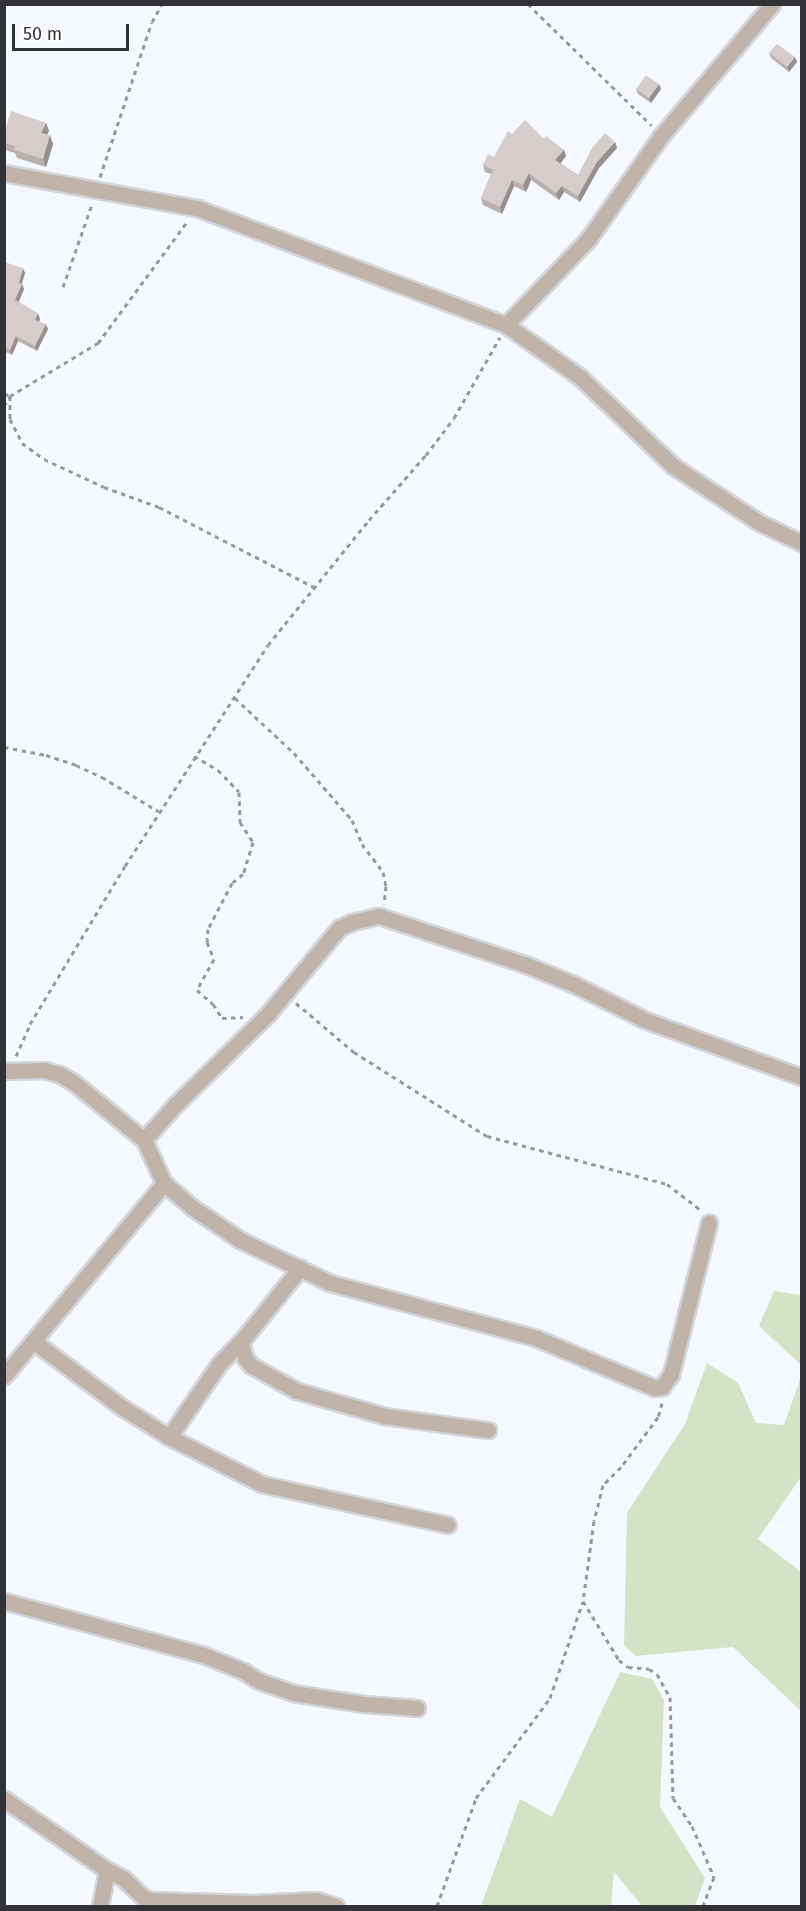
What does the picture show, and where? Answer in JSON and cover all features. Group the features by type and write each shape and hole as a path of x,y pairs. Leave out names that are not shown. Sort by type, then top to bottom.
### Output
{"street":[{"path":"506,325 589,238 661,136 772,4"},
{"path":"4,173 197,208 506,325 580,378 673,466 760,523 801,543"},
{"path":"144,1140 175,1105 267,1015 283,992 339,928 352,922 379,916 524,964 573,984 645,1020 801,1077"},
{"path":"7,1071 44,1070 59,1074 73,1082 144,1140 164,1183 193,1208 240,1240 330,1283 536,1338 655,1388 662,1387 668,1380 709,1223"},
{"path":"4,1376 164,1183"},
{"path":"170,1437 219,1364 241,1342 300,1269"},
{"path":"33,1341 123,1408 170,1437 262,1484 448,1525"},
{"path":"241,1342 245,1358 252,1366 297,1391 384,1416 488,1430"},
{"path":"4,1601 201,1654 243,1671 259,1681 293,1693 364,1704 417,1708"},
{"path":"4,1799 123,1878 144,1898 253,1903 316,1900 336,1906"},
{"path":"100,1906 107,1869"}],"path":[{"path":"63,287 152,22 162,4"},
{"path":"528,4 661,136"},
{"path":"4,406 10,396 98,343 197,208"},
{"path":"7,1071 30,1024 159,811 268,645 447,427 506,325"},
{"path":"4,393 10,396"},
{"path":"10,396 10,418 22,443 44,459 104,487 159,507 314,587"},
{"path":"235,698 294,753 352,820 362,844 383,872 386,899 379,916"},
{"path":"4,747 46,755 76,765 102,777 159,811"},
{"path":"194,756 218,770 239,792 240,822 253,842 243,874 232,883 208,929 207,942 214,959 197,990 213,1004 222,1018 267,1015"},
{"path":"283,992 354,1052 487,1136 668,1184 700,1207 709,1223"},
{"path":"437,1906 476,1798 550,1698 583,1602 594,1521 603,1485 621,1467 658,1417 668,1380"},
{"path":"583,1602 619,1660 628,1667 649,1669 657,1674 670,1697 673,1798 692,1826 714,1877 704,1906"}],"green space":[{"path":"774,1291 801,1295 801,1365 759,1326"},
{"path":"707,1363 738,1383 756,1423 784,1425 801,1377 801,1477 758,1539 801,1572 801,1711 733,1647 636,1656 624,1646 627,1513 685,1424"},
{"path":"620,1672 652,1679 664,1700 660,1807 705,1878 695,1906 642,1906 614,1872 611,1906 481,1906 520,1799 552,1817"}],"building":[{"path":"777,44 795,57 787,67 769,53"},
{"path":"646,75 659,84 649,98 636,89"},
{"path":"11,111 46,123 41,133 50,135 43,159 14,150 15,146 4,143 4,134"},
{"path":"525,120 544,139 546,136 564,150 555,160 578,175 592,148 605,133 615,142 597,162 578,196 562,186 556,193 529,173 523,185 512,180 500,207 481,198 493,170 483,165 488,154 494,157 508,131 512,134"},
{"path":"4,262 23,268 19,283 22,284 15,300 38,313 35,320 46,324 35,346 16,336 10,350 4,347"}]}
